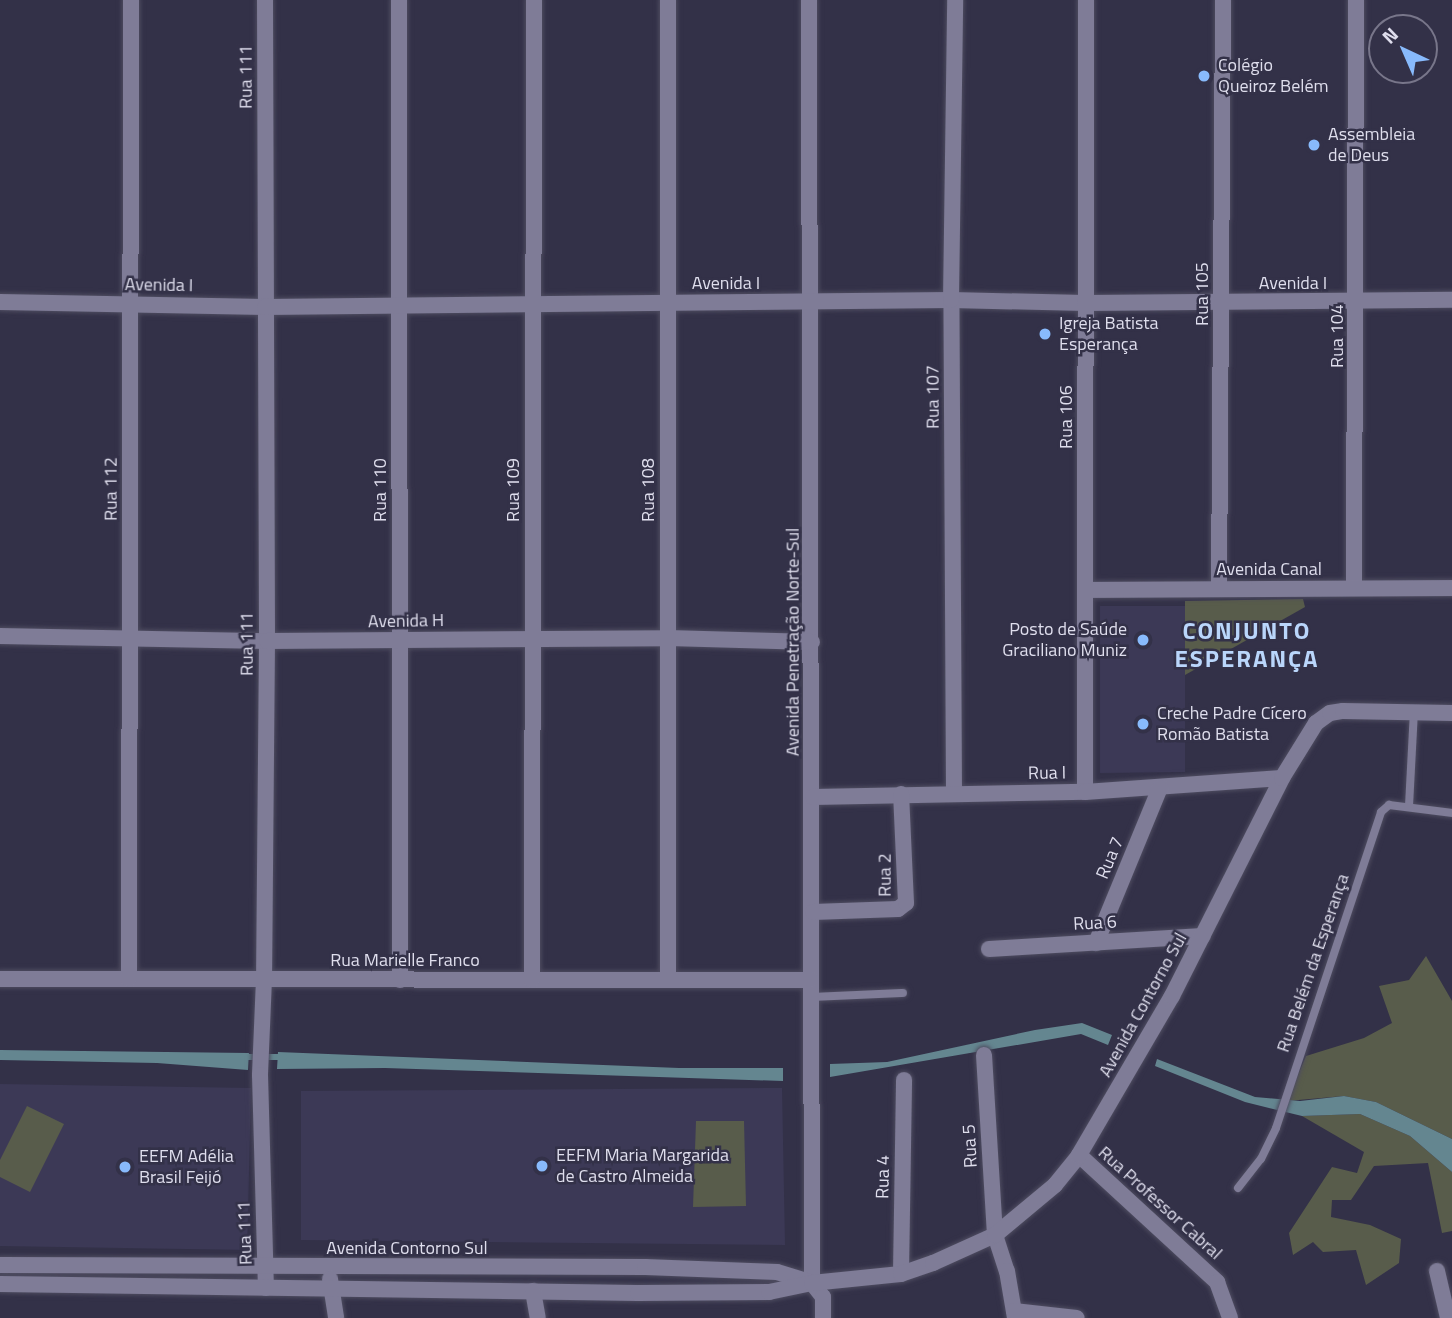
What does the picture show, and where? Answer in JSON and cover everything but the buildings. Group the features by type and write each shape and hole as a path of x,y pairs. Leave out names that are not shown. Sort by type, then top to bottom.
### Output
{"street":[{"name":"Rua 112","path":"129,979 131,0"},
{"name":"Rua 111","path":"265,0 267,641 264,979 260,1075 266,1289"},
{"name":"Rua 110","path":"398,0 400,980"},
{"name":"Rua 109","path":"532,980 531,304 534,0"},
{"name":"Rua 108","path":"668,0 668,980"},
{"name":"Avenida Penetração Norte-Sul","path":"809,0 808,301 813,797 810,988 812,1283 823,1297 823,1318"},
{"name":"Rua 107","path":"954,793 951,300 955,0"},
{"name":"Rua 106","path":"1085,792 1086,0"},
{"name":"Rua 105","path":"1219,589 1223,0"},
{"name":"Rua 104","path":"1354,588 1356,0"},
{"name":"Avenida I","path":"0,302 265,307 951,300 1085,303 1452,300"},
{"name":"Avenida Canal","path":"1085,590 1452,588"},
{"name":"Avenida H","path":"0,636 267,641 667,638 812,642"},
{"name":"Avenida Contorno Sul","path":"0,1284 266,1289 769,1292 812,1283 901,1274 995,1235 1055,1185 1079,1155 1172,996 1282,778 1307,735 1329,713 1452,713"},
{"name":"Rua I","path":"813,797 1085,792 1282,778"},
{"name":"Rua 7","path":"1096,943 1160,788"},
{"name":"Rua 2","path":"813,912 898,909 906,903 901,794"},
{"name":"Rua 6","path":"989,949 1203,936"},
{"name":"Rua Marielle Franco","path":"0,979 668,980 810,988"},
{"name":"Rua 5","path":"984,1055 995,1235 1007,1271 1014,1314"},
{"name":"Rua 4","path":"901,1274 904,1080"},
{"name":"Rua Professor Cabral","path":"1079,1155 1217,1282 1230,1318"},
{"name":"Avenida Contorno Sul","path":"0,1265 645,1267 777,1272 812,1283"},
{"path":"330,1267 336,1318"},
{"path":"1437,1271 1448,1318"},
{"path":"533,1291 538,1318"},
{"path":"1014,1314 1077,1318"}],"lane":[{"path":"1409,806 1414,712"},
{"name":"Rua Belém da Esperança","path":"1238,1188 1261,1159 1276,1128 1293,1069 1381,812 1389,805 1452,813"},
{"path":"810,988 903,993"}],"shaded area":[{"path":"1303,599 1305,607 1185,675 1185,601"},
{"path":"1100,606 1185,606 1185,772 1100,773"},
{"path":"1426,956 1452,1001 1452,1139 1376,1102 1344,1096 1287,1101 1306,1056 1364,1038 1392,1023 1379,986 1409,980"},
{"path":"1082,1023 1112,1035 1108,1045 1081,1034 830,1077 830,1064 887,1062 1035,1030"},
{"path":"0,1050 249,1053 248,1070 157,1063 0,1060"},
{"path":"278,1052 679,1068 783,1068 783,1081 385,1068 277,1069"},
{"path":"1157,1059 1255,1097 1300,1101 1344,1096 1376,1102 1452,1139 1452,1172 1410,1136 1360,1114 1302,1116 1245,1102 1155,1066"},
{"name":"EEFM Adélia Brasil Feijó","path":"0,1084 251,1088 247,1250 0,1246"},
{"name":"EEFM Maria Margarida de Castro Almeida","path":"782,1088 785,1245 301,1240 301,1091"},
{"path":"27,1106 64,1124 30,1192 0,1177 0,1160"},
{"path":"1360,1114 1410,1136 1452,1172 1452,1231 1442,1233 1428,1163 1374,1166 1351,1200 1332,1200 1331,1217 1370,1225 1401,1239 1399,1263 1366,1285 1356,1250 1323,1252 1313,1242 1293,1255 1289,1233 1332,1167 1357,1173 1364,1152 1302,1116"},
{"path":"696,1121 744,1121 746,1206 693,1207"}],"waterway":[{"path":"243,1057 284,1057"}],"place":[{"name":"Colégio Queiroz Belém","path":"1204,76"},
{"name":"Assembleia de Deus","path":"1314,145"},
{"name":"Igreja Batista Esperança","path":"1045,334"},
{"name":"Posto de Saúde Graciliano Muniz","path":"1143,640"},
{"name":"Creche Padre Cícero Romão Batista","path":"1143,724"},
{"name":"EEFM Maria Margarida de Castro Almeida","path":"542,1166"},
{"name":"EEFM Adélia Brasil Feijó","path":"125,1167"}],"district":[{"name":"CONJUNTO ESPERANÇA","path":"1247,645"}]}
